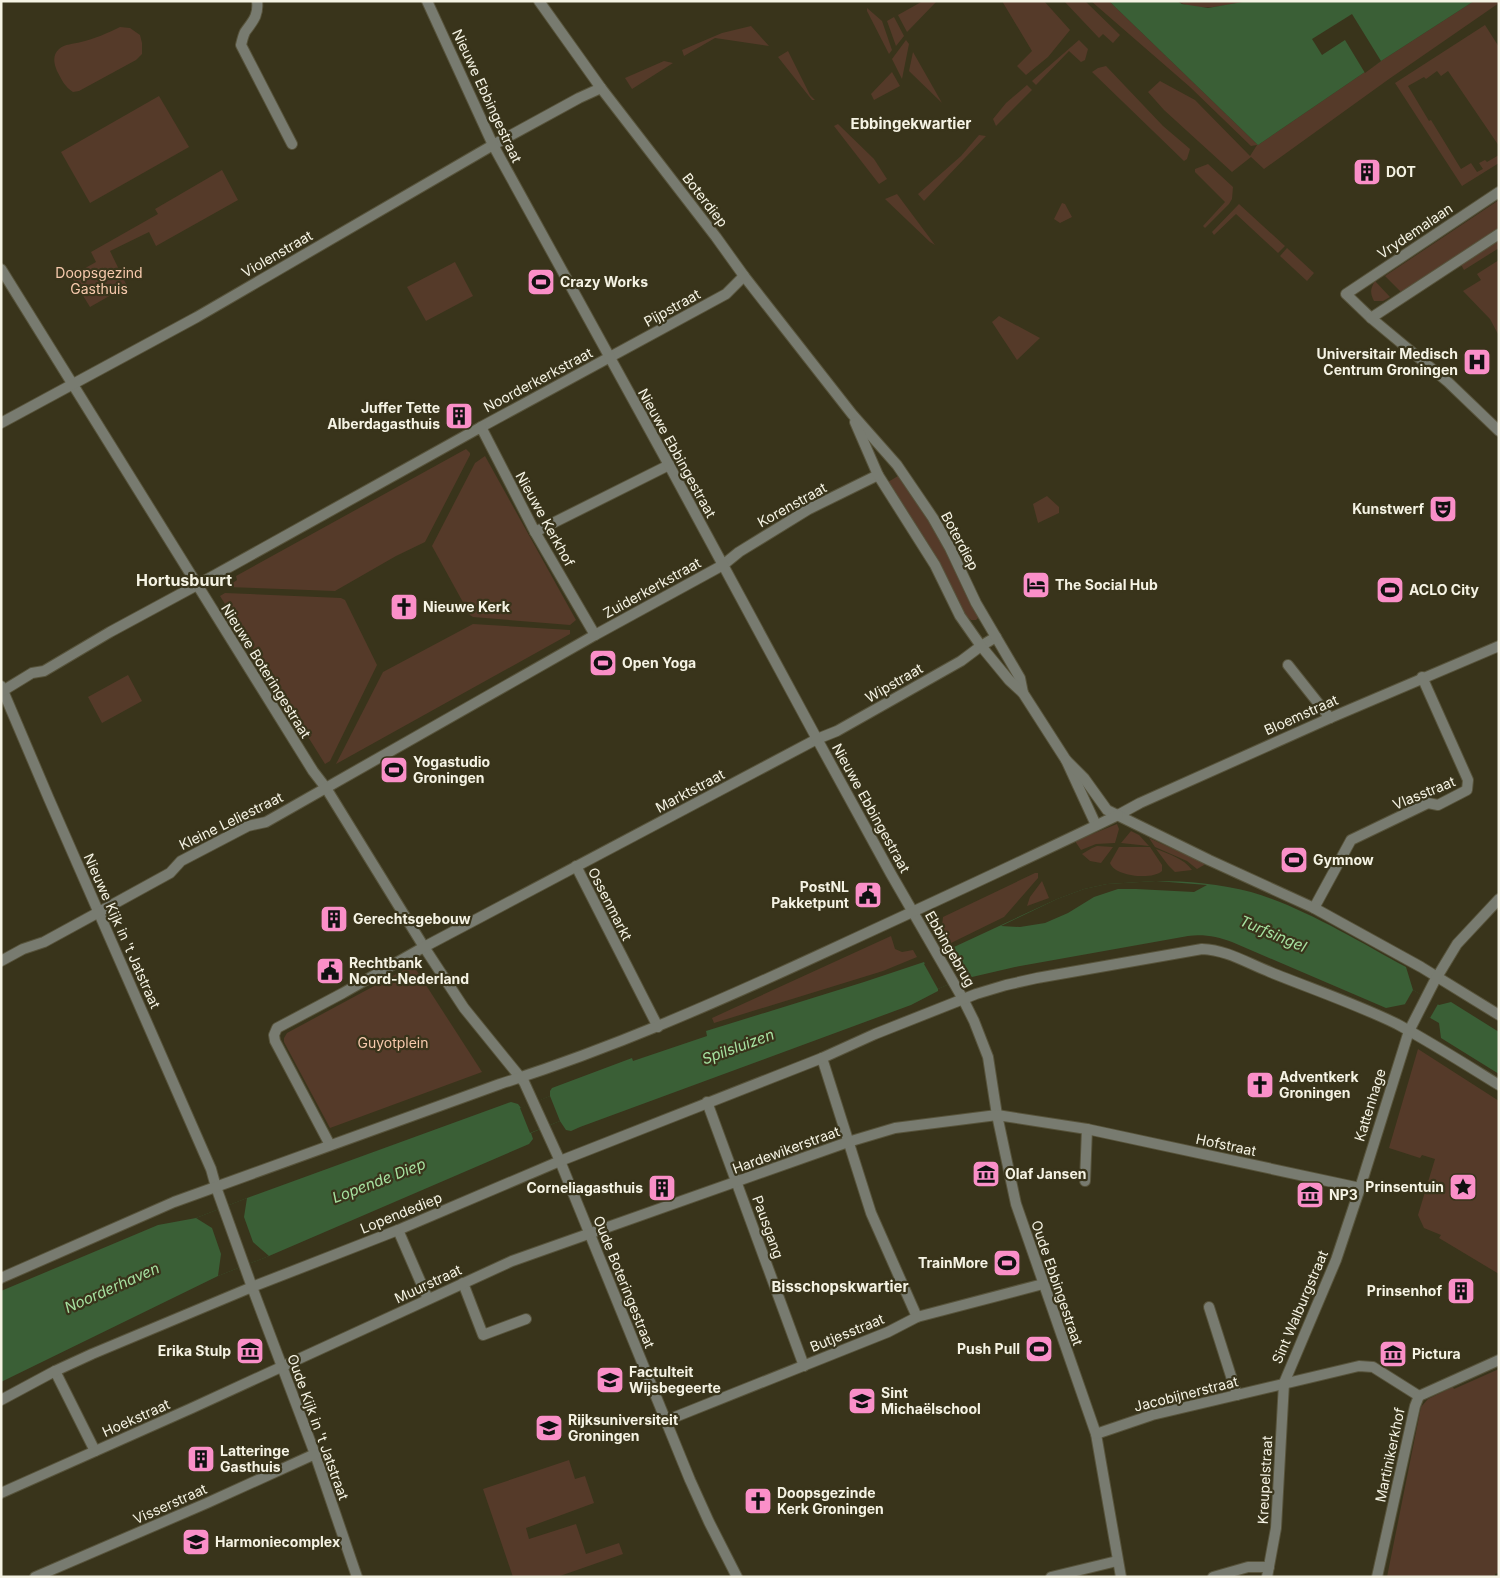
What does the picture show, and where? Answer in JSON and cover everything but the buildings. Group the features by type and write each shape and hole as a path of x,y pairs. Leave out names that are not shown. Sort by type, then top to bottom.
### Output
{"street":[{"path":"256,1 258,7 253,24 244,34 241,45 292,144"},
{"name":"Nieuwe Ebbingestraat","path":"427,1 493,145 913,912"},
{"name":"Boterdiep","path":"539,1 601,88 744,276 852,414 897,465 950,548 976,603 1020,678 1023,694"},
{"name":"Violenstraat","path":"1,423 196,317 493,145 601,88"},
{"name":"Vrydemalaan","path":"1371,318 1346,294 1499,192"},
{"path":"1499,234 1371,318 1448,382 1499,431"},
{"name":"Nieuwe Boteringestraat","path":"1,269 424,947 464,1008 521,1078 545,1127"},
{"name":"Pijpstraat","path":"609,358 726,294 744,276"},
{"name":"Noorderkerkstraat","path":"481,427 609,358"},
{"name":"Boterdiep","path":"852,414 878,475 935,565 960,616 981,646 1023,694 1066,760 1096,825"},
{"path":"2,690 32,673 44,670 481,427"},
{"name":"Nieuwe Kerkhof","path":"481,427 535,532 595,635"},
{"path":"535,532 669,465"},
{"name":"Korenstraat","path":"723,565 739,552 809,509 878,475"},
{"name":"Zuiderkerkstraat","path":"595,635 723,565"},
{"path":"326,788 595,635"},
{"name":"Wipstraat","path":"817,739 837,731 953,665 996,637"},
{"name":"Bloemstraat","path":"1118,815 1140,803 1422,677 1499,646"},
{"path":"1288,665 1330,718"},
{"name":"Vlasstraat","path":"1314,908 1351,840 1428,803 1438,805 1467,790 1468,780 1422,677"},
{"name":"Nieuwe Kijk in 't Jatstraat","path":"2,690 211,1169 244,1266"},
{"name":"Marktstraat","path":"576,866 817,739"},
{"name":"Boterdiep","path":"1066,760 1084,778 1107,810 1118,815"},
{"name":"Kleine Leliestraat","path":"1,961 23,949 44,942 170,873 181,861 248,826 266,822 326,788"},
{"path":"1,1278 174,1202 658,1027 913,912 1118,815 1314,908 1438,977 1499,1015"},
{"name":"Ossenmarkt","path":"424,947 576,866 658,1027"},
{"name":"Kattenhage","path":"1360,1188 1408,1031 1451,953 1463,936 1499,899"},
{"name":"Ebbingebrug","path":"913,912 963,1000"},
{"path":"330,1145 275,1041 274,1035 277,1028 424,947"},
{"path":"560,1162 707,1102 822,1058 875,1034 1006,985 1193,949 1210,949 1227,953 1348,1003 1395,1024 1499,1084"},
{"name":"Oude Ebbingestraat","path":"963,1000 974,1021 988,1057 997,1115 1016,1204 1096,1434 1121,1577"},
{"path":"822,1058 871,1213 917,1317"},
{"name":"Pausgang","path":"707,1102 804,1366"},
{"name":"Hofstraat","path":"997,1115 1087,1130 1360,1188"},
{"name":"Hardewikerstraat","path":"590,1232 848,1142 895,1128 997,1115"},
{"name":"Oude Boteringestraat","path":"545,1127 590,1232 665,1421 705,1514 737,1577"},
{"path":"1085,1181 1087,1130"},
{"name":"Lopendediep","path":"252,1287 398,1230 560,1162"},
{"name":"Sint Walburgstraat","path":"1284,1383 1336,1260 1360,1188"},
{"path":"398,1230 428,1299"},
{"name":"Muurstraat","path":"281,1366 512,1261 590,1232"},
{"name":"Oude Kijk in 't Jatstraat","path":"244,1266 315,1454 358,1577"},
{"path":"463,1283 483,1335 526,1318"},
{"name":"Butjesstraat","path":"665,1421 888,1332 917,1317 1043,1284"},
{"path":"1,1400 55,1371 252,1287"},
{"path":"1209,1307 1237,1395"},
{"name":"Martinikerkhof","path":"1377,1577 1415,1406 1419,1396 1499,1360"},
{"name":"Hoekstraat","path":"1,1493 281,1366"},
{"name":"Sint Walburgstraat","path":"1284,1383 1359,1366 1373,1367 1419,1396"},
{"path":"55,1371 95,1451"},
{"name":"Jacobijnerstraat","path":"1096,1434 1152,1415 1284,1383"},
{"name":"Kreupelstraat","path":"1268,1572 1276,1528 1284,1383"},
{"name":"Visserstraat","path":"35,1577 315,1454"},
{"path":"1051,1577 1118,1561"},
{"path":"1212,1577 1248,1567 1268,1572"}],"green space":[{"path":"923,1 937,1 907,32 898,15"},
{"path":"1002,1 1044,1 1070,30 1048,57 1026,75 1017,66 1032,51"},
{"path":"1064,1 1085,1 1120,35 1113,43 1103,34 1099,38"},
{"path":"1091,1 1109,1 1258,145 1381,61 1474,1 1499,1 1499,3 1264,169 1251,157 1232,172 1164,110 1148,92 1160,81 1195,100 1250,156 1257,145 1251,146 1190,87"},
{"path":"1177,1 1248,1 1221,6 1194,7"},
{"path":"867,8 882,21 892,50 889,54 867,11"},
{"path":"894,17 904,36 896,46 887,21"},
{"path":"1485,25 1499,47 1499,146 1448,71 1441,76 1437,71 1426,79 1424,77 1408,86 1461,169 1471,163 1477,172 1483,169 1479,163 1485,160 1487,162 1499,155 1499,163 1462,186 1395,83"},
{"path":"751,26 769,46 715,38 684,56 682,50 722,33"},
{"path":"120,27 130,28 140,35 142,54 136,60 79,91 73,92 70,90 56,68 54,60 57,51 64,46 106,34"},
{"path":"906,40 909,44 902,79 892,59"},
{"path":"1079,40 1088,49 1085,60 1081,62 1069,51 1036,85 1032,81"},
{"path":"788,51 810,95 815,100 812,100 778,57"},
{"path":"913,52 942,103 909,71"},
{"path":"664,61 673,63 632,89 625,78"},
{"path":"1106,66 1163,126 1190,149 1187,159 1184,161 1092,72"},
{"path":"892,72 900,86 874,100 871,94"},
{"path":"1027,85 1032,90 996,126 993,119 1006,103"},
{"path":"159,96 189,147 90,203 61,152"},
{"path":"838,124 874,159 887,179 879,184 834,126"},
{"path":"979,135 986,136 924,201 918,194 961,156"},
{"path":"1208,164 1233,187 1232,199 1229,204 1205,228 1203,226 1225,202 1195,172 1195,169"},
{"name":"Doopsgezind Gasthuis","path":"222,170 238,200 156,246 149,232 110,251 127,286 90,307 71,276 96,262 91,252 158,214 155,209"},
{"path":"897,194 935,245 885,199"},
{"path":"1499,200 1499,228 1401,292 1385,276"},
{"path":"1062,203 1065,204 1072,217 1060,223 1054,219"},
{"path":"1239,204 1285,246 1278,253 1236,214 1214,235 1212,232"},
{"path":"1499,239 1499,248 1464,270 1460,263"},
{"path":"1287,248 1314,273 1307,281 1280,256"},
{"path":"1499,260 1499,336 1490,319 1463,291 1481,280 1477,274"},
{"path":"455,262 473,296 426,321 407,287"},
{"path":"1375,281 1390,297 1383,301 1374,301 1371,291"},
{"path":"999,316 1040,338 1017,360 992,322"},
{"path":"466,449 470,455 425,542 396,556 335,591 227,587 237,580 236,576"},
{"path":"485,456 576,620 570,625 473,617 470,615 432,546 475,463"},
{"path":"898,476 914,497 941,540 979,617 976,620 971,620 962,612 933,552 888,482"},
{"path":"1047,496 1059,507 1059,513 1038,523 1033,504"},
{"path":"225,593 341,598 345,600 377,665 330,761 325,764 220,596"},
{"path":"473,624 570,630 570,634 336,764 383,672"},
{"path":"128,675 142,701 102,723 88,697"},
{"path":"1117,824 1119,829 1115,843 1096,844 1081,850 1075,841"},
{"path":"1131,831 1139,835 1149,846 1121,843"},
{"path":"1149,838 1204,863 1204,865 1197,869 1187,861 1155,847"},
{"path":"1097,846 1113,847 1101,863 1090,861 1082,854"},
{"path":"1119,847 1150,847 1162,865 1162,871 1151,876 1134,876 1113,868 1110,863"},
{"path":"1156,849 1180,859 1192,870 1175,872"},
{"path":"1038,873 1038,878 1004,917 951,943 942,926 943,917"},
{"path":"1042,881 1049,898 1027,906 1030,897"},
{"path":"891,936 895,949 902,952 913,950 917,957 883,971 714,1023 712,1018"},
{"name":"Guyotplein","path":"413,965 482,1072 330,1128 284,1042 284,1038 287,1033"},
{"name":"Prinsentuin","path":"1418,1049 1499,1101 1499,1274 1439,1238 1441,1235 1424,1228 1418,1215 1435,1159 1422,1155 1420,1158 1389,1148"},
{"path":"1499,1369 1499,1573 1495,1574 1495,1577 1387,1577 1421,1407 1428,1399"},
{"path":"569,1460 575,1479 585,1476 594,1503 526,1528 529,1539 576,1524 586,1554 619,1543 623,1554 557,1577 513,1577 483,1489"}],"water":[{"path":"1109,1 1177,1 1182,4 1208,8 1248,1 1474,1 1381,61 1258,145"},
{"path":"1156,881 1216,885 1240,889 1271,898 1330,925 1406,967 1413,990 1439,1005 1451,1002 1499,1032 1499,1074 1441,1038 1439,1023 1406,1004 1386,1008 1232,942 1216,937 1188,936 1015,967 972,977 970,975 938,989 938,991 911,1005 571,1131 566,1130 560,1121 531,1133 533,1139 529,1144 269,1256 218,1276 1,1382 1,1291 158,1225 196,1218 511,1102 518,1104 521,1108 550,1096 552,1088 632,1058 633,1061 707,1036 706,1031 924,962 925,964 955,950 954,947 1057,899 1084,889 1107,884"}],"pier":[{"path":"1352,14 1381,61 1365,73 1345,40 1322,55 1312,39"},
{"path":"1156,881 1207,885 1194,892 1118,889 1094,897 1068,913 1045,923 1020,927 1001,926 1057,899 1084,889 1107,884"},
{"path":"955,950 970,975 938,989 924,964"},
{"path":"1413,990 1438,1004 1430,1018 1405,1004"},
{"path":"550,1096 560,1121 530,1133 520,1108"},
{"path":"247,1198 244,1217 253,1242 269,1256 218,1276 221,1254 212,1228 196,1218"}],"place":[{"name":"DOT","path":"1367,172"},
{"name":"Crazy Works","path":"541,282"},
{"name":"Universitair Medisch Centrum Groningen","path":"1477,362"},
{"name":"Juffer Tette Alberdagasthuis","path":"459,416"},
{"name":"Kunstwerf","path":"1443,509"},
{"name":"The Social Hub","path":"1036,585"},
{"name":"ACLO City","path":"1390,590"},
{"name":"Nieuwe Kerk","path":"404,607"},
{"name":"Open Yoga","path":"603,663"},
{"name":"Yogastudio Groningen","path":"394,770"},
{"name":"Gymnow","path":"1294,860"},
{"name":"PostNL Pakketpunt","path":"868,895"},
{"name":"Gerechtsgebouw","path":"334,919"},
{"name":"Rechtbank Noord-Nederland","path":"330,971"},
{"name":"Adventkerk Groningen","path":"1260,1085"},
{"name":"Olaf Jansen","path":"986,1174"},
{"name":"Prinsentuin","path":"1463,1187"},
{"name":"Corneliagasthuis","path":"662,1188"},
{"name":"NP3","path":"1310,1195"},
{"name":"TrainMore","path":"1007,1263"},
{"name":"Prinsenhof","path":"1461,1291"},
{"name":"Push Pull","path":"1039,1349"},
{"name":"Erika Stulp","path":"250,1351"},
{"name":"Pictura","path":"1393,1354"},
{"name":"Factulteit Wijsbegeerte","path":"610,1380"},
{"name":"Sint Michaëlschool","path":"862,1401"},
{"name":"Rijksuniversiteit Groningen","path":"549,1428"},
{"name":"Latteringe Gasthuis","path":"201,1459"},
{"name":"Doopsgezinde Kerk Groningen","path":"758,1501"},
{"name":"Harmoniecomplex","path":"196,1542"}],"district":[{"name":"Ebbingekwartier","path":"911,124"},
{"name":"Hortusbuurt","path":"184,580"},
{"name":"Bisschopskwartier","path":"840,1287"}],"water label":[{"name":"Turfsingel","path":"1273,934"},
{"name":"Spilsluizen","path":"738,1047"},
{"name":"Lopende Diep","path":"379,1181"},
{"name":"Noorderhaven","path":"112,1288"}]}
